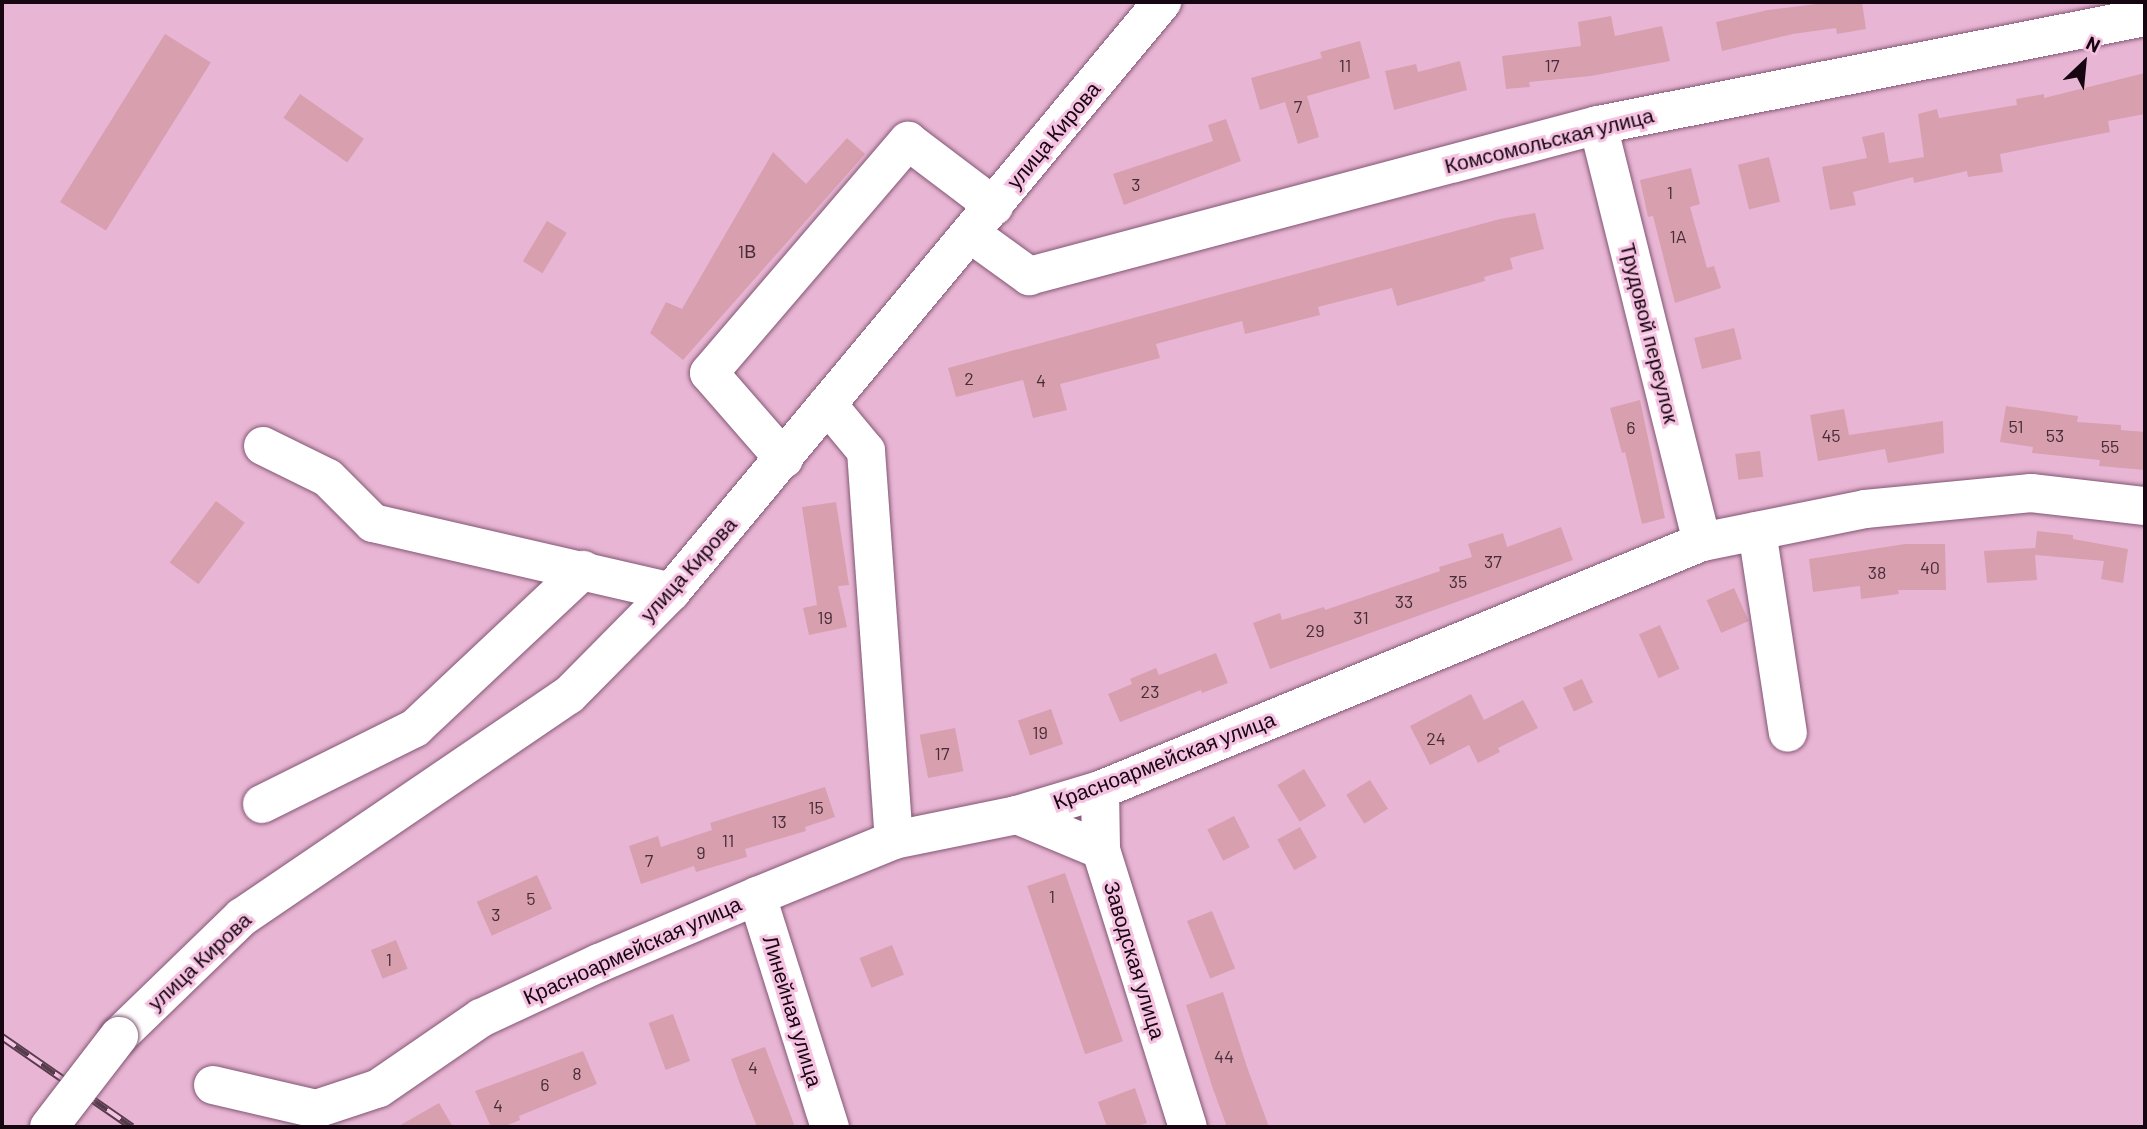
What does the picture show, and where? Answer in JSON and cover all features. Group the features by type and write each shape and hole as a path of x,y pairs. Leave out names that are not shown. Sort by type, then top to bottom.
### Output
{"street":[{"name":"улица Кирова","path":"49,1127 119,1036 242,918 569,695 671,592 1162,2"},
{"name":"Комсомольская улица","path":"971,234 1029,276 1598,125 2145,17"},
{"name":"Трудовой переулок","path":"1598,125 1702,542"},
{"path":"784,459 709,373 908,141 994,206"},
{"path":"827,404 866,451 894,840"},
{"path":"263,446 328,478 373,523 671,592"},
{"name":"Красноармейская улица","path":"213,1085 316,1109 379,1088 481,1018 599,963 757,896 894,840 1017,815 1100,790 1702,542 1865,509 2031,493 2145,506"},
{"path":"1757,531 1788,733"},
{"path":"262,804 415,728 583,570"},
{"name":"Заводская улица","path":"1100,790 1101,850 1188,1127"},
{"path":"1017,815 1101,850"},
{"name":"Линейная улица","path":"757,896 830,1127"}],"building":[{"path":"1833,2 1862,2 1866,29 1837,34 1836,28 1793,34 1722,51 1716,22 1768,10"},
{"path":"1611,16 1615,36 1662,26 1670,61 1591,76 1529,82 1530,87 1506,89 1502,56 1581,46 1578,22"},
{"path":"165,34 211,63 106,231 60,202"},
{"path":"1360,41 1370,78 1307,96 1319,137 1298,144 1285,102 1260,110 1251,78 1322,58 1320,52"},
{"path":"1460,61 1467,90 1394,110 1385,71 1416,64 1418,72"},
{"path":"2145,73 2145,114 2108,121 2110,132 2000,154 2003,172 1968,177 1967,171 1914,183 1913,177 1853,192 1856,205 1830,210 1822,167 1867,158 1862,137 1884,132 1889,163 1924,157 1918,114 1937,109 1939,118 2017,105 2016,99 2044,94 2044,98"},
{"path":"300,94 364,139 347,162 283,118"},
{"path":"1226,119 1241,161 1124,205 1113,174 1213,141 1208,125"},
{"path":"847,138 865,154 683,360 650,333 666,302 682,309 773,152 806,184"},
{"path":"1769,157 1780,202 1749,209 1738,165"},
{"path":"1691,168 1700,204 1690,207 1707,268 1714,266 1721,288 1675,303 1653,216 1648,217 1640,180"},
{"path":"1535,213 1544,249 1510,258 1513,269 1484,277 1485,281 1397,306 1392,288 1318,307 1320,315 1245,334 1242,321 1156,344 1160,358 1060,384 1067,410 1033,418 1023,380 956,397 948,368 1500,219"},
{"path":"547,221 567,233 543,273 523,261"},
{"path":"1734,328 1742,359 1702,369 1694,338"},
{"path":"1640,400 1665,518 1642,524 1625,452 1622,453 1610,408"},
{"path":"2006,406 2078,416 2077,422 2121,425 2121,430 2145,432 2145,470 2099,466 2100,460 2032,453 2033,447 2000,442"},
{"path":"1844,409 1849,435 1943,421 1944,453 1888,463 1885,449 1818,461 1810,415"},
{"path":"1760,451 1763,477 1738,480 1735,454"},
{"path":"216,501 245,523 198,584 170,562"},
{"path":"836,502 849,585 838,586 847,627 809,635 803,608 817,605 802,507"},
{"path":"1561,527 1573,560 1270,669 1253,623 1280,613 1282,620 1324,607 1325,610 1440,571 1439,567 1472,557 1468,544 1503,533 1507,547"},
{"path":"2037,531 2073,535 2073,539 2128,549 2123,583 2101,579 2104,561 2035,555 2037,580 1987,583 1984,551 2035,548 2035,551"},
{"path":"1905,544 1945,544 1946,590 1898,590 1899,594 1861,599 1860,586 1813,592 1809,559"},
{"path":"1734,588 1749,621 1721,633 1707,600"},
{"path":"1660,625 1680,669 1659,678 1639,634"},
{"path":"1216,653 1228,683 1202,693 1201,690 1120,722 1108,694 1132,684 1130,679 1156,668 1159,675"},
{"path":"1582,679 1593,703 1574,711 1563,688"},
{"path":"1471,694 1484,720 1523,700 1538,728 1498,748 1500,752 1478,763 1469,745 1430,765 1410,726"},
{"path":"1051,709 1063,744 1030,755 1018,720"},
{"path":"955,728 963,771 928,778 920,735"},
{"path":"1304,769 1326,806 1300,822 1277,785"},
{"path":"1370,780 1388,809 1364,824 1346,795"},
{"path":"825,787 835,817 805,827 806,831 745,849 747,857 696,872 694,866 641,884 629,846 658,836 661,847 712,830 710,823"},
{"path":"1234,816 1250,847 1223,861 1207,830"},
{"path":"1300,827 1317,858 1294,870 1277,840"},
{"path":"1065,873 1123,1041 1085,1054 1027,886"},
{"path":"537,875 552,909 492,936 477,902"},
{"path":"1212,911 1235,968 1210,979 1187,921"},
{"path":"396,940 408,969 383,979 371,950"},
{"path":"892,945 904,975 872,988 860,958"},
{"path":"1223,992 1269,1127 1227,1127 1213,1089 1186,1005"},
{"path":"673,1014 690,1061 666,1070 649,1023"},
{"path":"765,1047 795,1127 757,1127 741,1087 731,1059"},
{"path":"583,1051 597,1084 519,1116 520,1120 503,1127 491,1127 475,1091"},
{"path":"1135,1088 1147,1123 1135,1127 1107,1127 1098,1102"},
{"path":"439,1103 453,1127 397,1127"}],"railway":[{"path":"2,1037 132,1127"}]}
